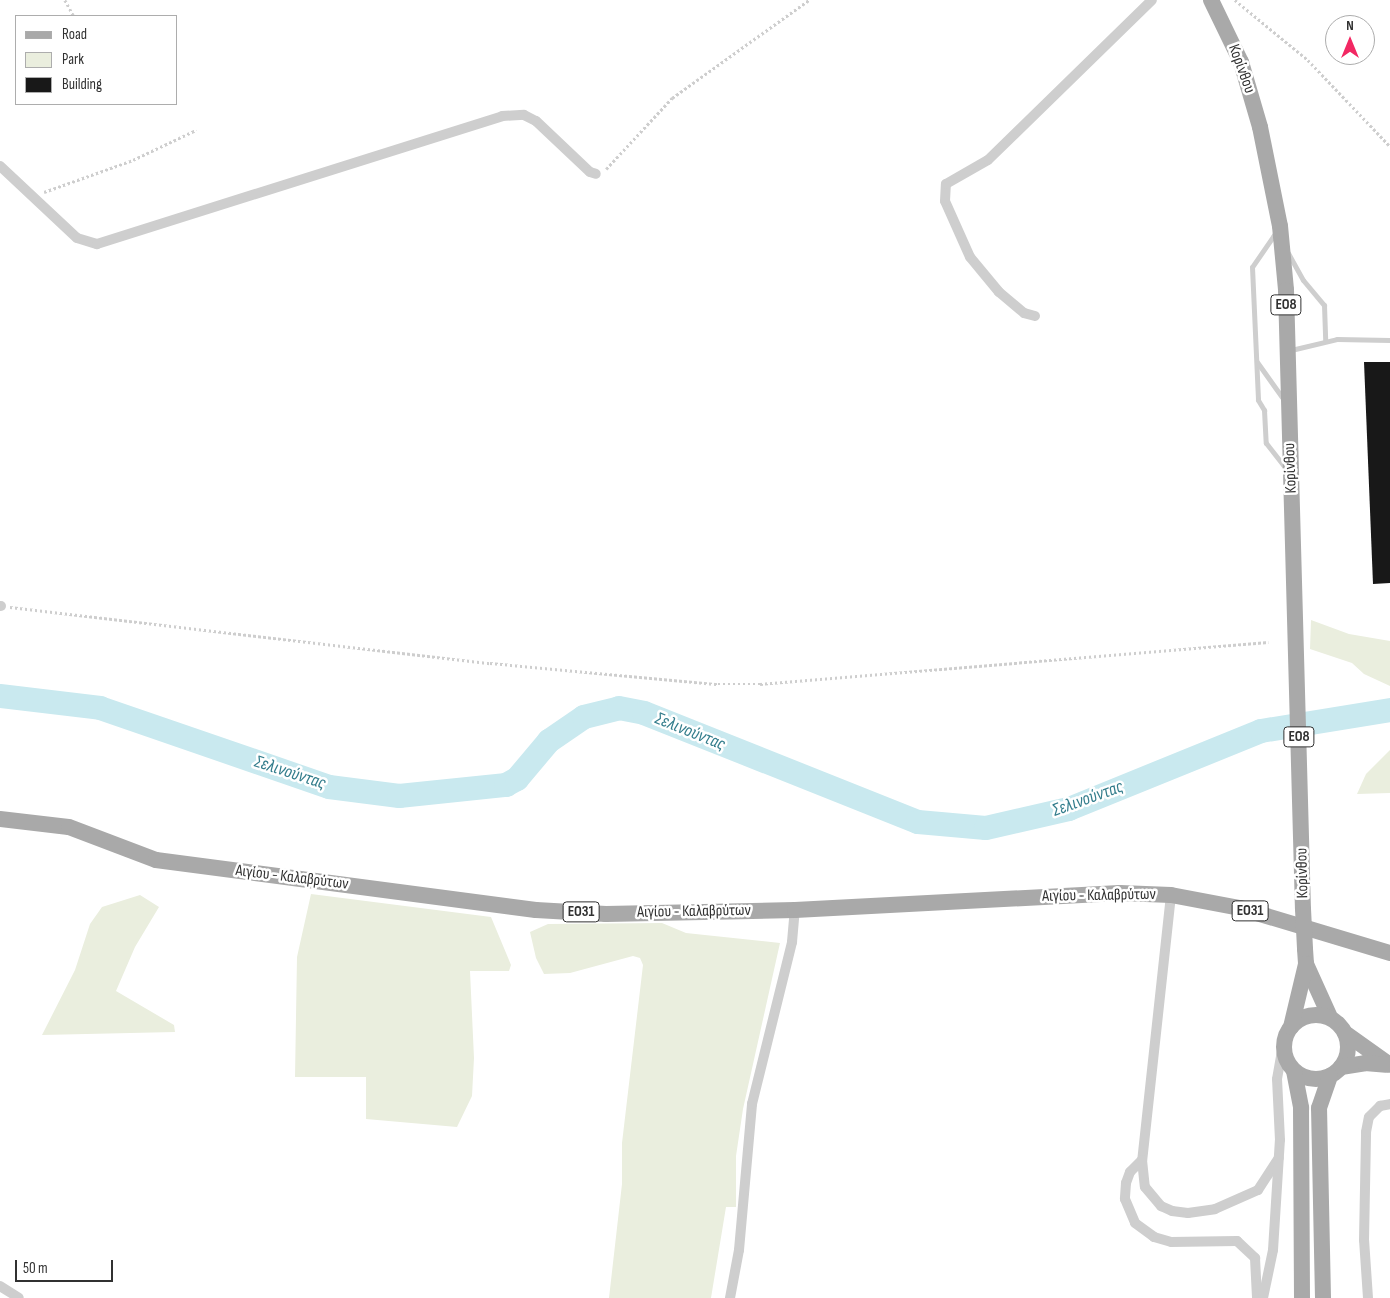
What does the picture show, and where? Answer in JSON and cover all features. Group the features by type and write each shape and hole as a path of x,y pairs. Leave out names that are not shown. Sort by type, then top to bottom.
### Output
{"main road":[{"name":"Κορίνθου","path":"1211,0 1244,72 1260,127 1281,234 1288,350 1303,852 1303,909 1306,956"},
{"name":"Αιγίου - Καλαβρύτων","path":"0,819 69,827 156,860 536,910 606,914 795,910 1120,893 1171,895 1240,908 1390,953"},
{"name":"ΕΟ8","path":"1306,956 1329,1015 1345,1033 1390,1065"},
{"name":"ΕΟ8","path":"1283,1045 1290,1027 1306,956"},
{"path":"1290,1027 1315,1014 1329,1015"},
{"path":"1323,1298 1319,1108 1348,1045 1345,1033"},
{"path":"1283,1045 1288,1064 1294,1071 1302,1115 1302,1298"},
{"name":"ΕΟ8","path":"1294,1071 1312,1079 1366,1063 1390,1065"}],"street":[{"path":"1035,316 1024,312 999,292 970,257 946,201 946,184 988,160 1152,0"},
{"path":"0,166 30,197 77,238 104,244 248,194 398,151 459,128 502,116 524,115 536,121 590,172 596,174"},
{"path":"1171,895 1142,1160 1145,1187 1152,1198 1172,1211 1188,1213 1215,1209 1258,1190 1279,1158"},
{"path":"730,1298 739,1250 752,1104 792,942 795,910"},
{"path":"1263,1298 1272,1250 1279,1158 1277,1079 1283,1045"},
{"path":"1368,1298 1364,1240 1366,1132 1369,1117 1380,1106 1390,1104"},
{"path":"1142,1160 1130,1172 1126,1183 1125,1199 1135,1223 1154,1237 1171,1242 1237,1240 1255,1258 1257,1298"},
{"path":"0,1286 19,1298"}],"lane":[{"path":"1291,476 1266,443 1264,410 1258,400 1252,267 1281,234 1304,280 1324,305 1325,341"},
{"path":"1288,350 1325,341 1390,340"},
{"path":"1256,362 1289,406"}],"path":[{"path":"65,0 73,15"},
{"path":"596,174 612,165 672,98 809,0"},
{"path":"1235,0 1308,60 1390,146"},
{"path":"30,197 133,160 196,130"},
{"path":"1,606 490,664 718,684 760,684 1268,642"}],"green space":[{"path":"1311,620 1349,634 1390,641 1390,686 1364,674 1352,663 1310,649"},
{"path":"1390,750 1390,793 1357,794 1366,774"},
{"path":"311,894 491,917 511,965 509,971 470,971 474,1058 472,1096 457,1127 366,1119 366,1077 295,1077 297,957"},
{"path":"140,895 159,907 135,947 116,991 174,1025 175,1032 42,1035 75,970 90,924 102,907"},
{"path":"662,923 686,933 780,943 743,1109 736,1156 736,1207 726,1207 711,1298 609,1298 622,1184 622,1143 643,965 640,958 633,956 570,973 544,974 536,958 530,932 548,924"}],"building":[{"path":"1364,362 1390,362 1390,583 1373,584"}],"waterway":[{"name":"Σελινούντας","path":"0,696 100,708 329,787 399,796 506,785 517,779 549,741 584,717 619,708 644,713 918,822 986,828 1069,809 1261,731 1390,710"}]}
